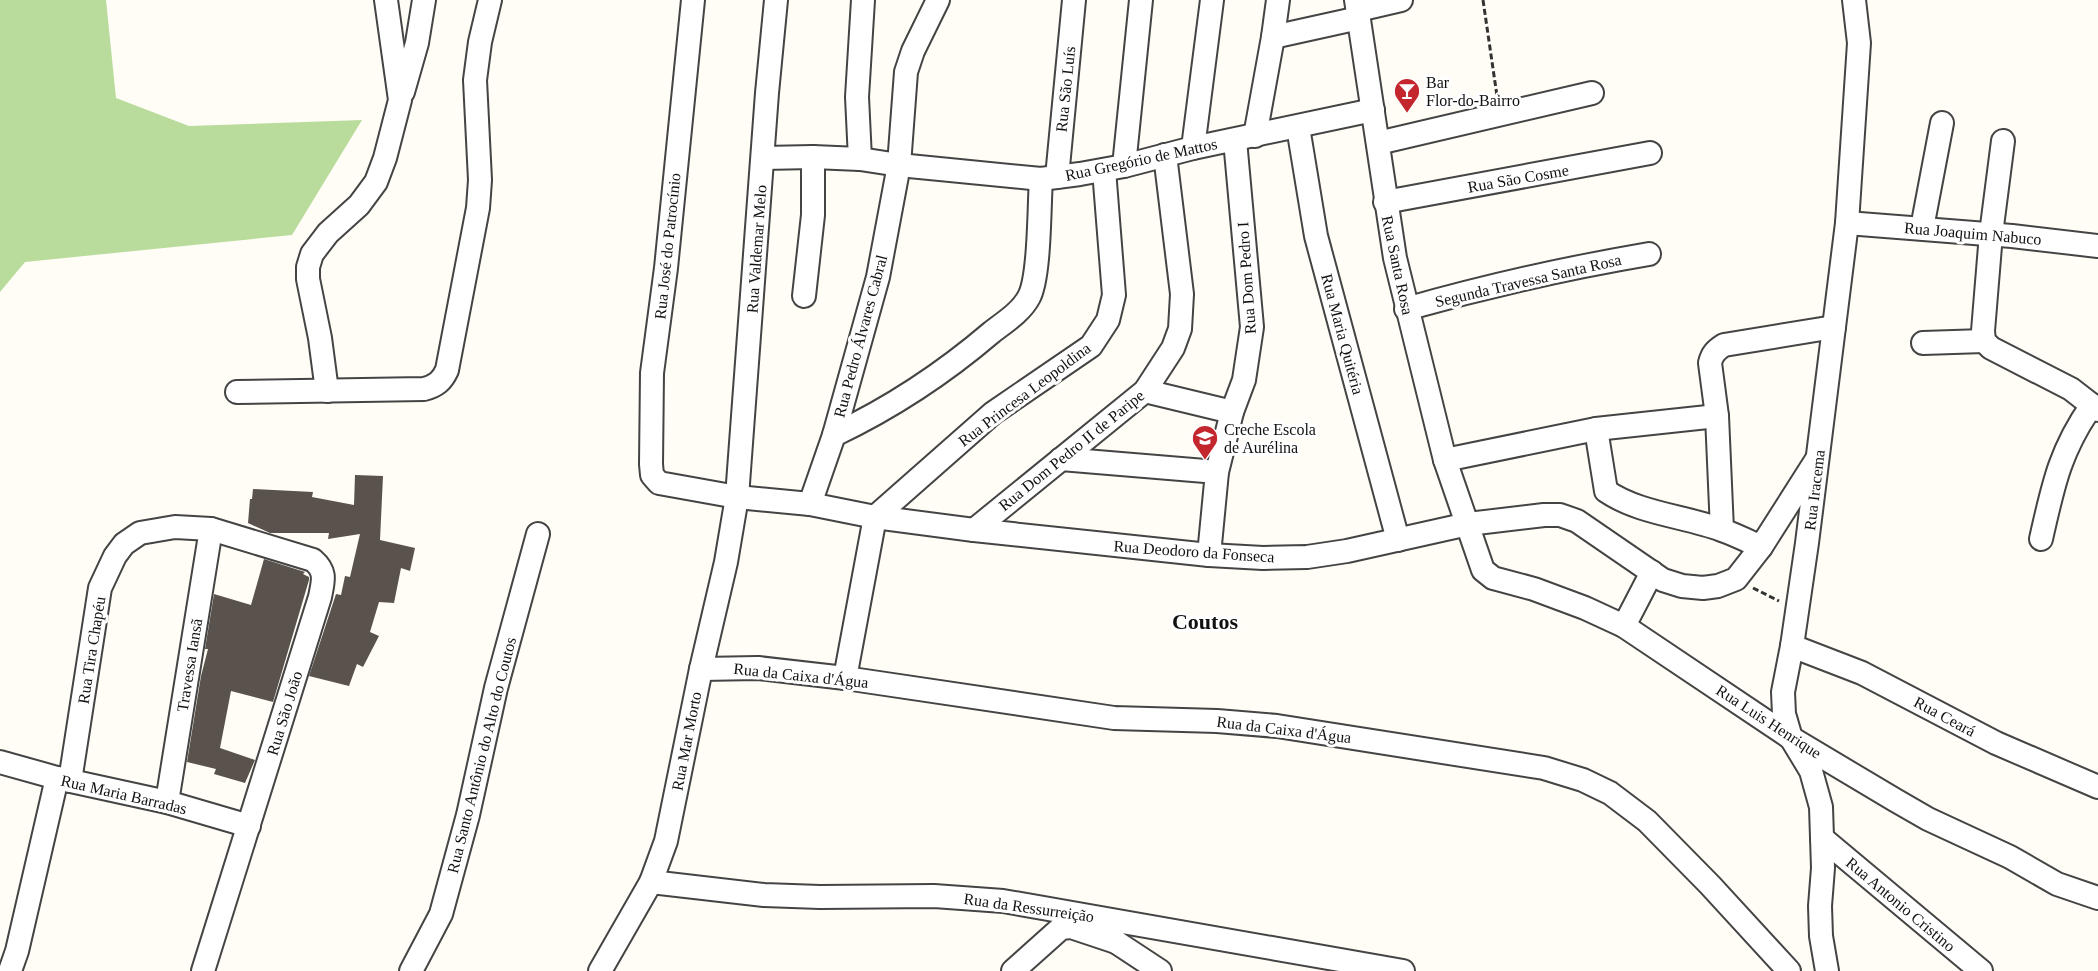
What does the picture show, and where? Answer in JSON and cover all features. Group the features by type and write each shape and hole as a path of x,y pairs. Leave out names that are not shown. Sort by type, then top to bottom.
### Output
{"street":[{"path":"386,0 400,100"},
{"path":"327,391 320,338 308,279 308,267 312,254 328,233 359,205 376,182 385,158 417,43 424,0"},
{"path":"237,392 424,389 442,380 447,370 478,208 480,180 475,80 489,0"},
{"name":"Rua José do Patrocínio","path":"665,486 655,481 652,476 652,373 666,268 693,0"},
{"name":"Rua Valdemar Melo","path":"737,497 776,0"},
{"path":"860,159 856,97 863,0"},
{"name":"Rua Pedro Álvares Cabral","path":"810,504 834,435 878,277 898,165 906,72 913,51 938,0"},
{"name":"Rua São Luís","path":"834,435 862,422 958,361 1017,312 1029,297 1034,278 1074,0"},
{"name":"Rua Princesa Leopoldina","path":"875,517 993,413 1091,346 1108,320 1114,295 1114,168 1141,0"},
{"path":"1193,148 1212,0"},
{"name":"Rua Dom Pedro I","path":"1209,555 1217,472 1232,412 1244,380 1252,327 1245,138 1273,37 1278,0"},
{"path":"1273,37 1357,9 1401,0"},
{"name":"Rua Iracema","path":"1827,971 1821,916 1821,807 1811,771 1791,738 1784,714 1783,692 1807,543 1847,223 1860,43 1854,0"},
{"name":"Rua Santa Rosa","path":"1357,9 1385,202 1406,309 1445,460 1468,524"},
{"path":"1378,143 1592,93"},
{"name":"Rua Gregório de Mattos","path":"763,158 860,159 898,165 1049,178 1114,168 1193,148 1373,110"},
{"path":"1922,228 1942,123"},
{"name":"Rua Maria Quitéria","path":"1298,127 1316,236 1398,540"},
{"path":"1984,341 1991,234 2003,141"},
{"name":"Rua São Cosme","path":"1385,202 1650,153"},
{"name":"Rua Dom Pedro II de Paripe","path":"974,530 1144,391 1173,348 1180,329 1182,294 1165,155"},
{"path":"804,296 813,215 813,157"},
{"name":"Rua Joaquim Nabuco","path":"1847,223 1991,234 2098,246"},
{"name":"Segunda Travessa Santa Rosa","path":"1406,309 1475,289 1575,266 1649,254"},
{"path":"1722,530 1717,416 1711,357 1716,350 1725,345 1834,327"},
{"path":"1923,343 1984,341 1992,348 2071,389 2095,407 2079,422 2062,457 2041,539"},
{"path":"1144,391 1232,412"},
{"path":"1445,460 1596,429 1717,416"},
{"path":"1596,429 1606,491 1616,498 1722,530 1761,547"},
{"path":"1061,459 1217,472"},
{"path":"1736,579 1761,547 1818,459"},
{"name":"Rua Deodoro da Fonseca","path":"665,486 737,497 810,504 875,517 974,530 1209,555 1263,558 1307,557 1347,551 1468,524 1560,515 1577,521 1663,580 1682,586 1703,588 1718,586 1736,579"},
{"name":"Rua Mar Morto","path":"600,971 651,882 666,842 700,669 726,562 737,497"},
{"path":"845,678 875,517"},
{"name":"Rua Luis Henrique","path":"1468,524 1483,570 1492,579 1534,590 1585,608 1624,626 1791,738 1928,819 2010,857 2058,884 2098,898"},
{"name":"Rua Tira Chapéu","path":"10,971 63,780 100,588 115,556 124,544 140,533 175,527 211,529"},
{"name":"Travessa Iansã","path":"167,802 211,529"},
{"name":"Rua São João","path":"203,971 320,597 323,576 321,566 314,560 211,529"},
{"name":"Rua Santo Antônio do Alto do Coutos","path":"411,971 441,914 468,815 496,688 538,534"},
{"path":"1624,626 1652,572"},
{"name":"Rua Ceará","path":"1792,646 1862,673 1996,743 2098,787"},
{"name":"Rua da Caixa d'Água","path":"700,669 758,668 845,678 1114,718 1217,721 1277,726 1544,768 1583,780 1610,794 1647,821 1789,971"},
{"name":"Rua Maria Barradas","path":"0,762 63,780 167,802 249,826"},
{"name":"Rua Antonio Cristino","path":"1822,838 1981,971"},
{"name":"Rua da Ressurreição","path":"651,882 764,895 934,896 1003,901 1402,971"},
{"path":"1098,917 1116,942"},
{"path":"1013,971 1061,928 1071,927 1116,942 1160,971"}],"path":[{"path":"1483,0 1500,115"},
{"path":"1736,579 1796,609"}],"green space":[{"path":"0,0 106,0 116,98 189,126 362,120 292,235 25,262 0,292"}],"building":[{"path":"355,475 383,476 380,540 415,548 410,571 401,568 394,603 379,602 370,632 379,636 363,667 357,664 349,686 309,676 336,594 341,595 345,576 350,577 360,534 328,539 329,533 270,533 248,523 253,489 313,492 312,497 354,505"},
{"path":"264,559 305,572 303,574 309,577 309,580 273,702 231,691 220,748 255,760 245,783 214,774 216,769 187,762 201,676 208,649 205,649 214,594 251,605"}],"place":[{"name":"Bar Flor-do-Bairro","path":"1407,114"},
{"name":"Creche Escola de Aurélina","path":"1205,461"}],"district":[{"name":"Coutos","path":"1205,621"}]}
